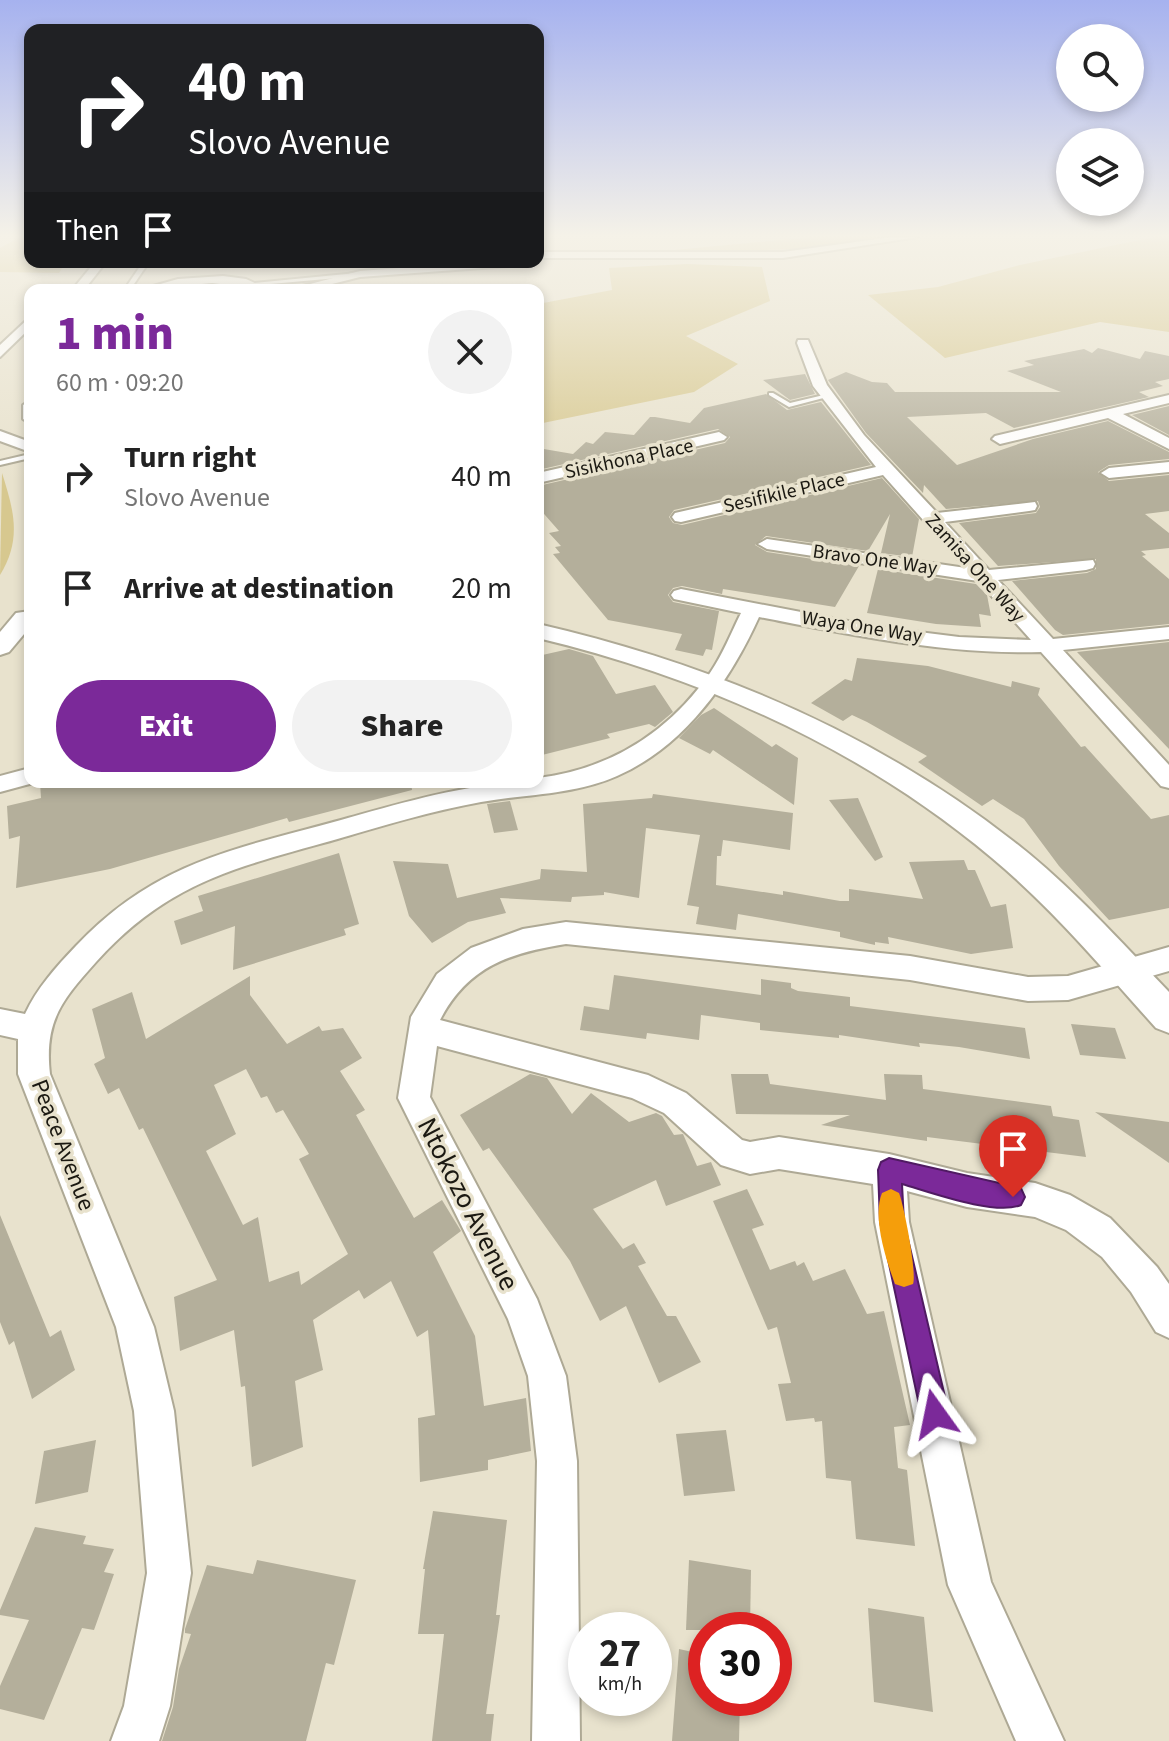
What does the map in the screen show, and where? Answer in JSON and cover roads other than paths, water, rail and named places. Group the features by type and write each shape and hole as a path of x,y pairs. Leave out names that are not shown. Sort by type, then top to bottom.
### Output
{"street":[{"path":"0,353 24,327"},
{"name":"Zamisa One Way","path":"803,343 820,386 887,469 1169,780"},
{"path":"1000,439 1169,399"},
{"path":"1110,413 1169,444"},
{"path":"0,436 24,430"},
{"path":"0,436 24,445"},
{"name":"Sisikhona Place","path":"544,477 719,437"},
{"path":"1109,473 1169,467"},
{"name":"Sesifikile Place","path":"681,517 887,469"},
{"path":"931,519 1029,506"},
{"name":"Bravo One Way","path":"767,544 983,576 1086,564"},
{"name":"Waya One Way","path":"681,595 916,637 999,646 1044,645 1169,633"},
{"path":"544,783 574,782 627,761 656,740 714,683 753,609"},
{"path":"0,647 24,620"},
{"path":"544,632 624,652 714,683 824,732 908,781 1002,849 1078,918 1169,1017"},
{"path":"0,784 24,778"},
{"path":"0,1022 32,1029 50,995 91,947 161,890 190,876 246,856 498,788"},
{"name":"Ntokozo Avenue","path":"556,1741 557,1461 547,1376 524,1312 414,1098 426,1017 447,983 481,956 523,940 566,933 910,968 1028,989 1068,988 1169,959"},
{"name":"Peace Avenue","path":"32,1029 30,1048 34,1074 135,1327 154,1411 169,1573 147,1706 135,1741"},
{"path":"423,1029 637,1085 675,1103 733,1154 750,1158 779,1153 889,1170 968,1190 1035,1200 1079,1218 1121,1248 1153,1290 1169,1319"},
{"path":"889,1170 892,1222 970,1585 1040,1741"}],"lane":[{"path":"771,394 789,405 828,396"},
{"path":"0,463 24,449"}]}
